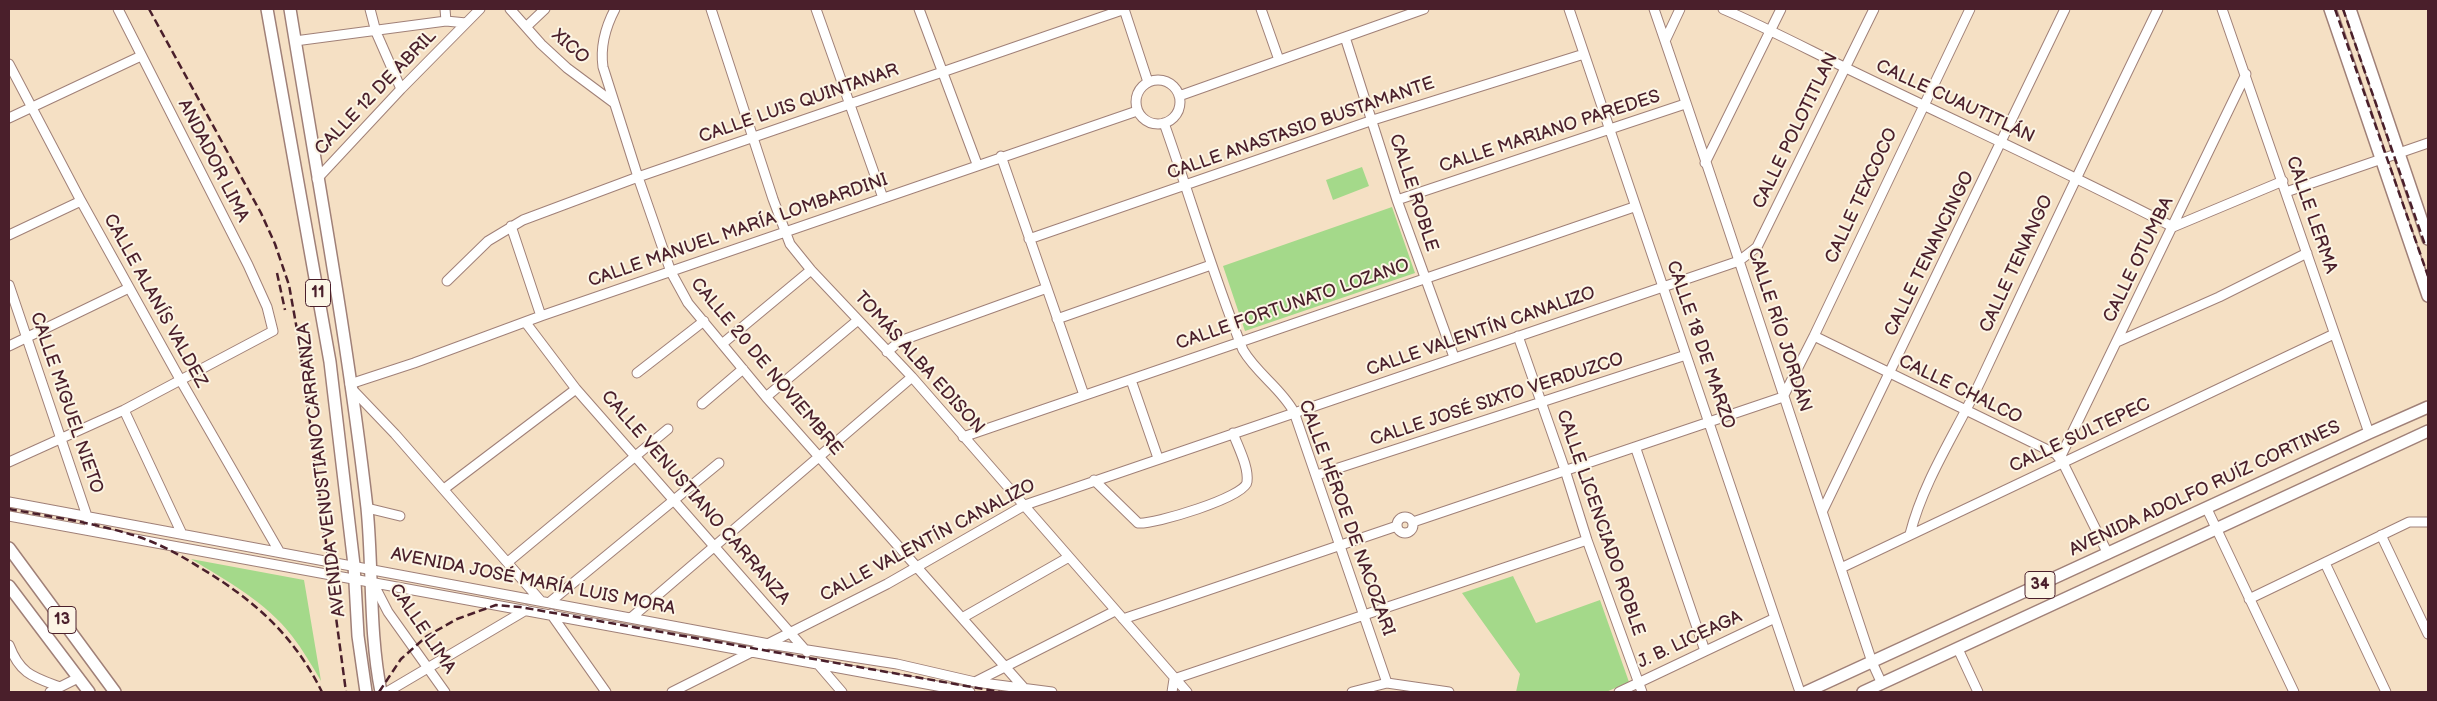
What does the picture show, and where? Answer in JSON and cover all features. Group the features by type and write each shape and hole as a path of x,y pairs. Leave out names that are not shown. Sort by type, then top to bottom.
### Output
{"main road":[{"name":"AVENIDA VENUSTIANO CARRANZA","path":"267,9 330,362 354,565 358,636 366,692"},
{"name":"AVENIDA VENUSTIANO CARRANZA","path":"290,9 351,386 367,508 376,658 380,692"},
{"path":"2330,9 2428,296"},
{"path":"2350,9 2428,240"},
{"name":"AVENIDA ADOLFO RUÍZ CORTINES","path":"1806,692 2369,433 2428,408"},
{"name":"34","path":"1863,692 2428,430"},
{"name":"13","path":"9,548 115,692"},
{"name":"13","path":"10,588 89,692"}],"street":[{"name":"ANDADOR LIMA","path":"118,9 248,265 267,307 273,331 180,381"},
{"path":"370,9 376,32 401,89"},
{"path":"445,9 446,21"},
{"name":"CALLE 12 DE ABRIL","path":"317,179 401,89 480,9"},
{"name":"XICO","path":"510,9 541,44 567,68 615,103"},
{"path":"526,27 545,9"},
{"name":"TOMÁS ALBA EDISON","path":"711,9 790,244 811,270 912,377 1187,692"},
{"path":"816,9 852,105 883,198"},
{"path":"909,9 918,9 978,164"},
{"path":"1125,9 1148,82"},
{"name":"CALLE LUIS QUINTANAR","path":"447,281 488,241 511,226 638,177 754,136 852,105 1125,9"},
{"path":"1261,9 1279,60"},
{"path":"1179,96 1345,37 1400,12 1424,9"},
{"name":"CALLE 18 DE MARZO","path":"1568,9 1800,692"},
{"name":"CALLE RÍO JORDÁN","path":"1654,9 1872,662 1882,684"},
{"path":"1665,41 1680,9"},
{"name":"CALLE CUAUTITLÁN","path":"1723,9 1771,30 1845,68 2076,177 2173,227"},
{"path":"1705,163 1781,9"},
{"name":"CALLE POLOTITLAN","path":"1739,261 1757,247 1874,9"},
{"name":"CALLE TEXCOCO","path":"1783,397 1970,9"},
{"name":"CALLE TENANCINGO","path":"1822,512 2066,9"},
{"name":"CALLE TENANGO","path":"1910,534 1925,492 1967,410 2076,177 2158,9"},
{"name":"CALLE LERMA","path":"2222,9 2369,433"},
{"name":"CALLE 20 DE NOVIEMBRE","path":"612,11 601,53 638,177 671,272 682,293 766,398 1024,688"},
{"path":"295,41 376,32 446,21 466,23"},
{"name":"CALLE ROBLE","path":"1345,37 1397,200 1454,357"},
{"name":"CALLE ANASTASIO BUSTAMANTE","path":"1029,239 1372,120 1584,54"},
{"path":"9,118 141,56"},
{"name":"CALLE ALANÍS VALDEZ","path":"9,64 81,201 180,381 279,551"},
{"name":"CALLE OTUMBA","path":"2061,460 2246,74"},
{"path":"1159,80 1170,83 1179,96 1179,110 1175,116 1164,123 1148,122 1138,111 1136,98 1143,86 1148,82 1159,80"},
{"name":"CALLE MARIANO PAREDES","path":"1397,200 1685,104"},
{"name":"CALLE MANUEL MARÍA LOMBARDINI","path":"351,386 541,316 785,233 1001,156 1138,111"},
{"name":"CALLE HÉROE DE NACOZARI","path":"1164,123 1186,185 1211,266 1239,340 1250,362 1286,398 1294,412 1387,683"},
{"path":"2286,192 2428,143"},
{"path":"1001,156 1084,395"},
{"path":"2173,227 2283,181"},
{"path":"9,235 81,201"},
{"name":"CALLE FORTUNATO LOZANO","path":"963,437 1131,380 1239,340 1634,207"},
{"path":"511,226 541,316"},
{"path":"2117,342 2219,297 2307,253"},
{"name":"CALLE VALENTÍN CANALIZO","path":"672,692 916,568 1025,505 1739,261"},
{"path":"1057,319 1211,266"},
{"path":"722,344 811,270"},
{"name":"CALLE MIGUEL NIETO","path":"9,285 92,531"},
{"path":"9,346 129,288"},
{"path":"887,352 900,341 1047,288"},
{"path":"766,398 858,320"},
{"path":"637,373 704,321"},
{"name":"CALLE VENUSTIANO CARRANZA","path":"526,323 576,389 676,500 842,692"},
{"name":"CALLE SULTEPEC","path":"1841,568 2061,460 2334,334"},
{"name":"CALLE LICENCIADO ROBLE","path":"1518,336 1565,470 1587,540 1642,692"},
{"name":"CALLE CHALCO","path":"1814,336 1889,374 1967,410 2061,460"},
{"name":"CALLE JOSÉ SIXTO VERDUZCO","path":"1317,475 1686,355"},
{"path":"702,404 742,369"},
{"path":"632,617 912,377"},
{"path":"1131,380 1158,458"},
{"path":"9,462 124,410 180,381"},
{"path":"351,386 444,489 540,600"},
{"path":"444,489 576,389"},
{"path":"1123,619 1398,526 1400,531 1406,533 1411,531 1413,522 1565,470 1636,449 1783,397"},
{"path":"124,410 182,534"},
{"path":"508,562 668,429"},
{"path":"1094,480 1138,523 1155,522 1176,516 1225,498 1245,488 1247,482 1246,475 1233,434"},
{"path":"1636,449 1705,651"},
{"path":"2061,460 2108,554"},
{"path":"550,602 719,463"},
{"name":"AVENIDA JOSÉ MARÍA LUIS MORA","path":"9,502 769,644 897,664 975,682 1052,692"},
{"path":"367,508 400,516"},
{"path":"2207,509 2294,692"},
{"name":"AVENIDA JOSÉ MARÍA LUIS MORA","path":"9,516 354,580 551,614 954,691 970,692"},
{"path":"2249,598 2409,522 2428,522"},
{"path":"2381,535 2428,634"},
{"path":"1172,692 1174,679 1587,540"},
{"path":"962,618 1069,557"},
{"path":"2325,563 2386,692"},
{"name":"CALLE LIMA","path":"372,583 388,612 445,692"},
{"path":"387,692 526,610"},
{"path":"975,682 1115,611"},
{"path":"551,614 606,692"},
{"name":"J. B. LICEAGA","path":"1619,692 1775,618"},
{"path":"9,645 16,662 26,673 60,687"},
{"path":"1958,649 1978,692"},
{"path":"50,692 78,678"},
{"path":"1352,692 1387,683 1450,692"}],"green space":[{"path":"1362,167 1369,186 1333,200 1326,180"},
{"path":"1392,207 1415,273 1245,331 1223,266"},
{"path":"191,559 304,580 321,681 296,641 282,624 258,602"},
{"path":"1513,576 1536,623 1600,600 1629,682 1606,692 1516,692 1520,674 1462,593"}],"railway":[{"path":"149,9 261,213 275,244 289,285 299,341 346,692"},
{"path":"2335,9 2428,276"},
{"path":"2343,9 2425,245"},
{"path":"277,273 285,310"},
{"path":"9,509 123,532 155,543 185,558 237,592 270,620 298,653 311,671 322,692"},
{"path":"379,692 401,659 427,636 457,619 496,605 520,607 1000,692"}]}
